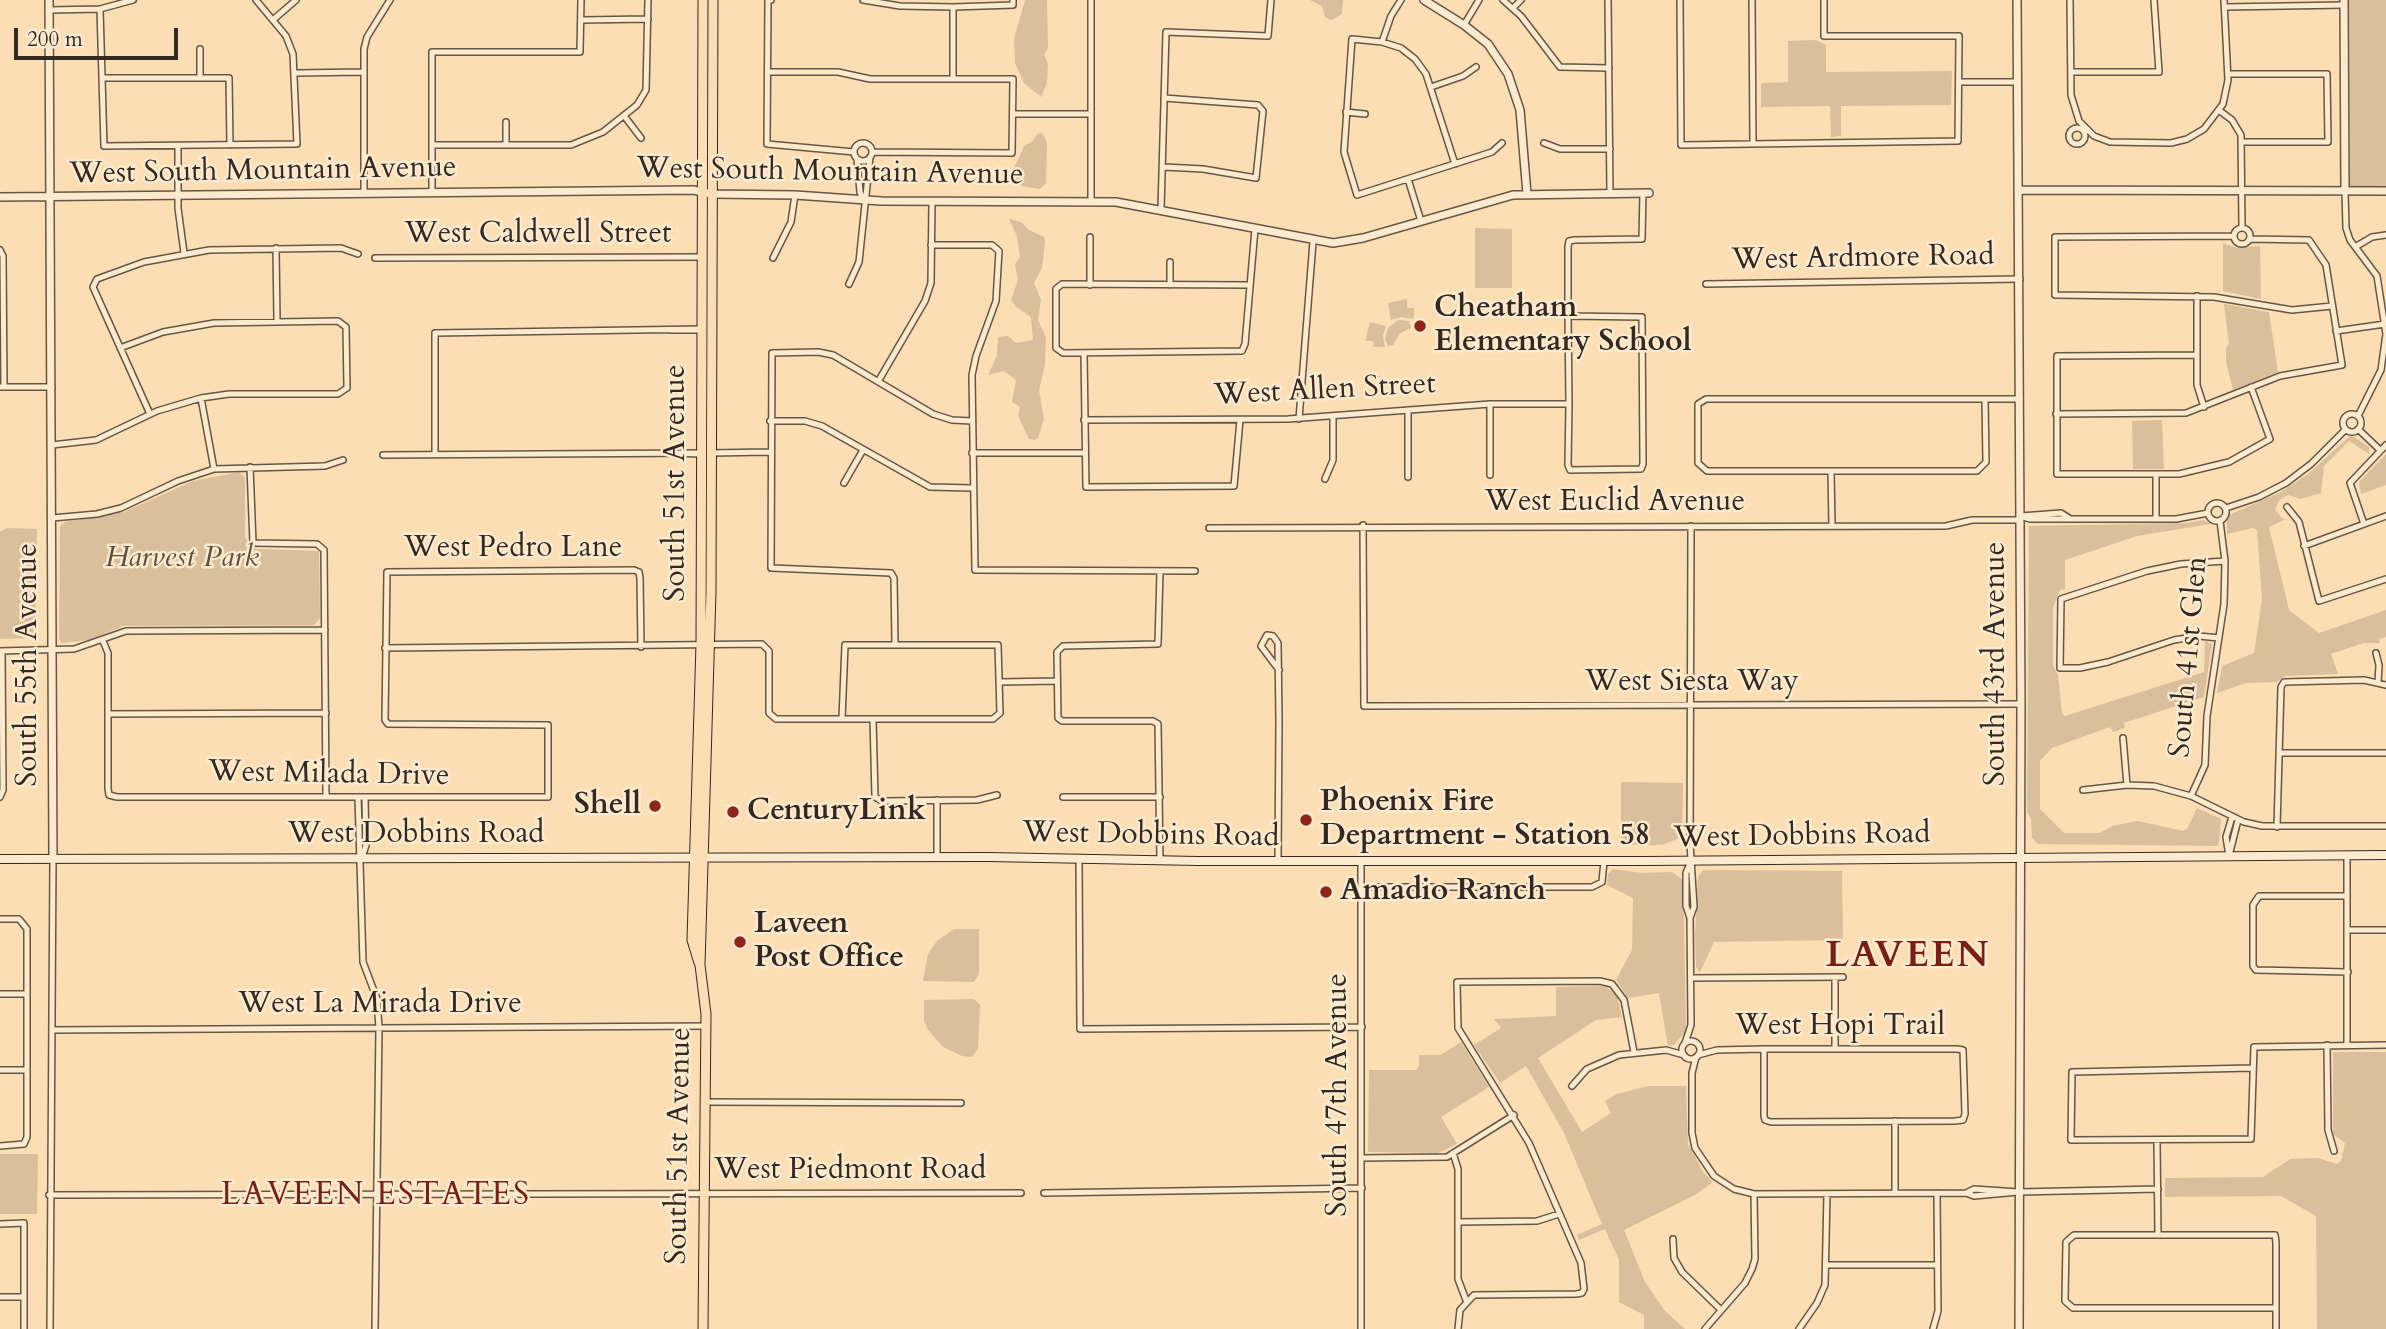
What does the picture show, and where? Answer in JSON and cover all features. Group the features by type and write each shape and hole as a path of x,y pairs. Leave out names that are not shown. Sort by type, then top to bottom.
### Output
{"main road":[{"name":"South 51st Avenue","path":"703,0 707,192 705,760 693,950 700,965 706,1026 703,1329"},
{"name":"South 51st Avenue","path":"707,329 702,257 707,192 713,0"},
{"name":"South 51st Avenue","path":"698,858 697,712 705,644"},
{"path":"697,712 700,720 700,751 705,760"},
{"name":"West Dobbins Road","path":"0,859 937,857 1278,861 1691,861 2019,856 2386,855"}],"street":[{"name":"South 55th Avenue","path":"49,0 53,859 50,1329"},
{"path":"49,10 100,9 133,0"},
{"path":"100,9 104,146 297,144 296,73 293,54 274,19 256,0"},
{"path":"274,19 296,0"},
{"path":"364,194 364,72 368,37 390,0"},
{"path":"432,193 432,52 580,52 581,0"},
{"path":"432,145 583,142 625,117 638,105 646,90 648,0"},
{"path":"768,72 838,72 870,79 1013,79 1012,153 871,155 862,161 855,154 767,144 768,72 770,0"},
{"path":"863,0 900,6 953,7 1013,3"},
{"path":"1091,0 1091,201"},
{"path":"1161,209 1166,32 1268,36 1271,0"},
{"path":"1382,42 1391,16 1401,0"},
{"path":"1424,0 1464,24 1488,44 1513,84 1522,122 1527,194"},
{"path":"1464,24 1479,0"},
{"path":"1503,0 1513,8 1560,67 1609,68"},
{"path":"1513,8 1521,0"},
{"path":"1608,0 1610,193"},
{"path":"1680,0 1681,145 1958,141 1959,36 1824,36 1824,0"},
{"path":"1752,0 1753,144"},
{"name":"South 43rd Avenue","path":"2017,0 2021,704 2019,1329"},
{"path":"2070,0 2072,104 2084,130 2110,142 2171,143 2187,139 2204,129 2220,111 2227,89 2228,74 2224,4 2344,3 2346,228 2355,247 2377,276 2383,301 2386,354 2374,388 2358,416 2361,424 2358,429 2350,432 2345,430"},
{"path":"2071,72 2159,72 2154,0"},
{"path":"953,7 953,79"},
{"path":"581,20 648,19"},
{"path":"1455,164 1431,87 1415,59 1401,48 1382,42 1352,39 1344,152 1357,195 1408,179 1455,164 1492,152 1502,143"},
{"path":"200,49 200,78"},
{"path":"1431,87 1463,76 1476,67"},
{"path":"296,73 364,72"},
{"path":"2228,74 2327,74 2328,142 2241,142"},
{"path":"103,78 229,78 230,145"},
{"path":"1960,82 2017,82"},
{"path":"1164,98 1222,101 1262,107 1256,178 1213,170 1164,167"},
{"path":"2220,111 2235,123 2241,142 2242,227"},
{"path":"1346,112 1365,114"},
{"path":"1013,114 1091,114"},
{"path":"625,117 640,138"},
{"path":"506,121 506,145"},
{"path":"849,284 859,262 863,200 871,155 869,145 862,143 855,154 863,200"},
{"path":"1544,143 1560,149 1610,149"},
{"path":"178,146 178,196 184,253"},
{"path":"1408,179 1421,221"},
{"path":"2019,190 2386,191"},
{"name":"West South Mountain Avenue","path":"0,197 707,192 932,202 1126,202 1313,242 1347,242 1497,198 1527,194 1646,193"},
{"path":"1568,316 1642,317 1641,469 1570,470 1568,316 1569,242 1642,239 1646,193"},
{"path":"773,258 791,222 795,195"},
{"path":"878,380 925,301 931,283 932,202"},
{"path":"2234,236 2235,231 2242,227"},
{"path":"2242,227 2249,231 2250,239"},
{"path":"1250,285 1058,286 1056,348 1059,352 1084,353 1242,351 1245,344 1255,229"},
{"path":"2355,247 2372,237 2386,234"},
{"path":"2056,414 2169,415 2204,407 2280,376 2342,365 2326,265 2309,240 2250,239 2242,244 2234,236 2055,237 2055,295 2197,296 2292,310 2332,306"},
{"path":"1090,237 1090,285"},
{"path":"1299,419 1313,242"},
{"path":"931,245 997,246 998,293 974,366 972,488 975,570 1195,571"},
{"path":"276,248 277,321"},
{"path":"150,414 94,283 124,268 184,253 341,248 358,254"},
{"path":"1,251 2,387 52,387"},
{"name":"West Caldwell Street","path":"374,258 702,257"},
{"path":"1170,262 1170,285"},
{"name":"West Ardmore Road","path":"1706,284 2020,279"},
{"path":"2197,296 2197,385 2204,407"},
{"path":"52,444 96,440 150,414 201,398 229,394 344,392 347,388 343,323 277,321 192,326 150,336 120,348"},
{"path":"2336,331 2385,324"},
{"path":"435,454 435,332 707,329"},
{"path":"895,644 894,578 891,573 772,568 772,353 824,352 939,416 972,421"},
{"path":"1084,353 1086,487 1234,486 1240,420"},
{"path":"2196,355 2057,356 2057,474 2156,475 2190,472 2229,461 2270,439 2251,387"},
{"path":"201,398 214,469"},
{"path":"1986,399 1984,468 1977,471 1707,471 1700,468 1698,404 1701,400 1986,399 2020,399"},
{"path":"1490,404 1490,475"},
{"name":"West Allen Street","path":"1084,420 1299,419 1490,404 1569,404"},
{"path":"1408,410 1408,477"},
{"name":"West Euclid Avenue","path":"1209,528 1363,525 1946,526 1972,520 2020,518 2031,513 2061,513 2070,517 2176,519 2208,513 2213,503 2219,503 2226,508 2259,497 2286,483 2311,464 2345,430 2342,424 2345,416 2353,413 2358,416"},
{"path":"1325,479 1333,460 1333,416"},
{"path":"770,421 813,423 930,487 972,488"},
{"path":"2358,429 2381,450"},
{"path":"2364,524 2350,483 2386,445"},
{"path":"844,483 863,450"},
{"path":"383,455 770,452"},
{"path":"972,453 1084,453"},
{"path":"52,518 97,514 121,508 178,481 214,469 325,466 342,460"},
{"path":"250,467 253,542 323,546 326,795"},
{"path":"1831,471 1832,526"},
{"path":"2156,475 2156,518"},
{"path":"2287,507 2298,522 2319,601 2386,579"},
{"path":"2208,513 2212,520 2220,521 2226,514 2226,508"},
{"path":"2304,546 2386,516"},
{"name":"South 41st Glen","path":"2191,796 2205,765 2207,716 2224,604 2225,561 2220,521"},
{"name":"West Siesta Way","path":"1363,525 1364,706 2021,704"},
{"path":"1691,526 1691,861 1694,872 1694,906 1690,918 1691,1025 1685,1044 1685,1056 1692,1073"},
{"path":"2219,638 2199,635 2174,640 2108,662 2080,668 2060,668 2061,599 2181,564 2225,561"},
{"path":"1160,571 1158,644 1059,647 1057,681 1058,718 1153,721 1158,724 1160,860"},
{"name":"West Pedro Lane","path":"385,648 387,572 639,572 641,647"},
{"path":"1,797 1,651 74,649 126,631 325,630"},
{"path":"1278,861 1279,670 1278,643 1273,636 1267,635 1262,641 1262,649 1279,670"},
{"path":"103,641 108,653 108,714 326,713"},
{"path":"385,648 762,644 767,647 772,718 842,719 873,719 998,718 998,645 845,645 842,719"},
{"name":"West Milada Drive","path":"108,714 109,795 548,797 548,725 388,724 385,648"},
{"path":"2376,653 2379,665 2378,683"},
{"path":"2277,827 2281,687 2284,682 2364,680 2386,685"},
{"path":"1000,682 1057,681"},
{"path":"873,719 875,797 882,801 977,800 997,795"},
{"path":"2123,738 2127,785"},
{"path":"2280,753 2386,753"},
{"path":"2083,790 2127,785 2154,786 2191,796 2235,818 2277,827 2386,826"},
{"path":"358,797 358,845 362,858 363,962 377,999 379,1028 375,1329"},
{"path":"1063,797 1160,797"},
{"path":"362,858 366,845 365,798"},
{"path":"937,800 937,857"},
{"path":"2229,856 2225,837 2235,818"},
{"path":"2347,855 2347,1045"},
{"path":"1079,859 1080,1029 1362,1027"},
{"name":"South 47th Avenue","path":"1361,1329 1362,861"},
{"path":"1362,887 1592,887 1602,882 1604,861"},
{"path":"2347,896 2259,896 2254,899 2253,966 2256,970 2348,972"},
{"path":"0,919 24,922 27,994 27,1137 24,1144 0,1146"},
{"path":"2348,930 2386,930"},
{"path":"1835,977 1835,1049"},
{"path":"1691,978 1843,977"},
{"path":"1458,1329 1458,1316 1466,1300 1483,1294 1582,1293 1581,1263 1514,1115 1458,1028 1457,982 1600,981 1618,989 1624,1000 1633,1052"},
{"path":"0,994 27,994"},
{"path":"1691,1025 1698,1045"},
{"name":"West La Mirada Drive","path":"53,1030 706,1026"},
{"name":"West Hopi Trail","path":"1666,1051 1685,1044 1717,1050"},
{"name":"West Hopi Trail","path":"1697,1056 1698,1045"},
{"path":"2327,1045 2328,1130 2334,1152"},
{"path":"2252,1068 2072,1072 2071,1140 2251,1139 2254,1047 2386,1045"},
{"path":"1764,1049 1765,1120 1895,1121 1895,1193"},
{"name":"West Hopi Trail","path":"1572,1086 1587,1069 1633,1052 1666,1051 1697,1056 1717,1050 1963,1050 1963,1120 1895,1121"},
{"path":"1697,1056 1692,1073 1692,1133 1695,1148 1714,1176 1734,1189 1754,1194 1966,1193 1974,1196 2087,1188 2158,1189"},
{"path":"0,1070 27,1070"},
{"path":"705,1102 961,1103"},
{"path":"1362,1158 1440,1158 1453,1153 1514,1115"},
{"path":"2158,1141 2158,1235"},
{"path":"1453,1153 1458,1169 1458,1279 1466,1300"},
{"path":"1044,1193 1362,1188"},
{"name":"West Piedmont Road","path":"49,1195 1021,1193"},
{"path":"1933,1329 1937,1318 1937,1193"},
{"path":"1705,1329 1745,1283 1755,1259 1754,1194"},
{"path":"1799,1329 1821,1296 1827,1265 1827,1194"},
{"path":"1458,1222 1537,1221 1559,1214"},
{"path":"0,1224 24,1223 24,1329"},
{"path":"2276,1308 2068,1305 2069,1236 2275,1235 2276,1308 2276,1329"},
{"path":"1673,1239 1674,1258 1682,1272 1721,1310"},
{"path":"1827,1265 1937,1265"},
{"path":"0,1297 24,1297"}],"green space":[{"path":"1025,0 1047,0 1048,48 1044,55 1048,64 1047,83 1041,97 1024,83 1015,63 1014,39"},
{"path":"1310,0 1343,0 1342,14 1331,20 1325,17 1322,6"},
{"path":"2349,0 2386,0 2386,186 2350,186"},
{"path":"1816,40 1826,45 1826,72 1952,71 1951,105 1841,106 1841,136 1831,137 1830,106 1761,107 1761,83 1788,82 1788,41"},
{"path":"1042,133 1047,142 1046,183 1040,189 1021,186 1015,181 1014,168 1024,146 1033,141 1037,134"},
{"path":"1009,219 1021,222 1029,230 1044,237 1045,242 1042,268 1034,283 1041,300 1038,320 1046,338 1045,365 1039,390 1044,419 1038,438 1034,440 1029,439 1018,416 1020,407 1012,402 1016,380 1004,371 988,375 997,355 998,337 1008,336 1016,343 1033,340 1031,317 1011,300 1018,280 1015,264 1020,257 1017,236"},
{"path":"1475,228 1512,229 1512,288 1475,288"},
{"path":"2223,243 2237,248 2260,246 2261,299 2223,291"},
{"path":"1407,299 1407,308 1414,308 1414,319 1401,317 1391,320 1388,303"},
{"path":"2224,304 2269,312 2278,372 2233,390 2226,362 2226,348 2229,344"},
{"path":"1398,320 1409,321 1411,328 1400,333 1393,345 1388,346 1385,339 1388,328"},
{"path":"1370,322 1386,326 1383,336 1385,347 1374,347 1373,341 1365,341"},
{"path":"2162,420 2164,469 2133,469 2132,421"},
{"path":"2351,435 2369,447 2369,454 2349,441 2324,466 2321,493 2301,499 2288,495 2279,500 2275,510 2284,520 2269,527 2289,610 2319,633 2386,610 2386,637 2379,639 2380,643 2364,643 2331,654 2338,674 2285,676 2277,682 2246,683 2217,693 2222,666 2254,653 2262,599 2257,530 2253,528 2227,534 2227,516 2279,493 2308,474"},
{"path":"2386,454 2386,485 2361,494 2359,482"},
{"name":"Harvest Park","path":"239,472 245,478 245,537 249,545 257,549 319,551 320,618 314,625 124,626 89,640 62,643 59,639 60,526 65,522 124,512 193,481"},
{"path":"2204,520 2211,524 2137,536 2065,560 2065,589 2060,590 2053,608 2053,666 2058,675 2062,714 2065,716 2204,672 2205,641 2212,644 2204,697 2124,723 2125,728 2113,732 2110,727 2052,748 2040,761 2040,809 2064,833 2100,833 2112,826 2138,821 2183,831 2187,829 2197,808 2221,819 2217,846 2038,844 2032,838 2031,819 2027,811 2029,526 2186,523"},
{"path":"7,528 37,529 35,638 0,639 0,532"},
{"path":"1621,782 1683,783 1682,837 1662,845 1621,845"},
{"path":"1613,869 1643,873 1672,872 1683,880 1686,1031 1674,1045 1668,1046 1659,993 1628,998 1616,980 1632,950 1633,898 1607,885 1608,874"},
{"path":"1703,870 1842,871 1843,940 1714,942 1700,972 1696,967 1695,935 1698,877"},
{"path":"954,929 979,929 979,974 974,982 923,981 928,954 937,941"},
{"path":"1605,986 1617,995 1622,1017 1596,1020 1538,1058 1582,1132 1611,1113 1605,1101 1617,1094 1648,1086 1686,1086 1688,1144 1703,1172 1713,1182 1695,1195 1624,1230 1645,1282 1665,1311 1685,1329 1644,1329 1644,1315 1619,1302 1619,1260 1605,1229 1579,1240 1577,1235 1602,1224 1564,1133 1526,1066 1500,1083 1474,1045 1501,1028 1494,1019 1556,1016 1556,987"},
{"path":"974,999 980,1005 978,1049 972,1057 962,1056 943,1047 928,1030 924,1021 924,1000"},
{"path":"1461,1042 1489,1087 1441,1117 1457,1144 1438,1153 1368,1152 1369,1070 1416,1070 1419,1066 1419,1055 1441,1055"},
{"path":"2333,1052 2386,1052 2386,1329 2317,1329 2316,1216 2281,1196 2165,1197 2165,1178 2263,1177 2290,1159 2318,1158 2337,1164 2341,1161 2345,1143 2333,1134"},
{"path":"0,1154 38,1154 37,1214 0,1214"}],"place":[{"name":"Cheatham Elementary School","path":"1420,326"},
{"name":"Shell","path":"655,806"},
{"name":"CenturyLink","path":"733,812"},
{"name":"Phoenix Fire Department - Station 58","path":"1306,820"},
{"name":"Amadio Ranch","path":"1326,892"},
{"name":"Laveen Post Office","path":"740,942"}],"district":[{"name":"LAVEEN","path":"1908,957"},
{"name":"LAVEEN ESTATES","path":"376,1197"}]}
